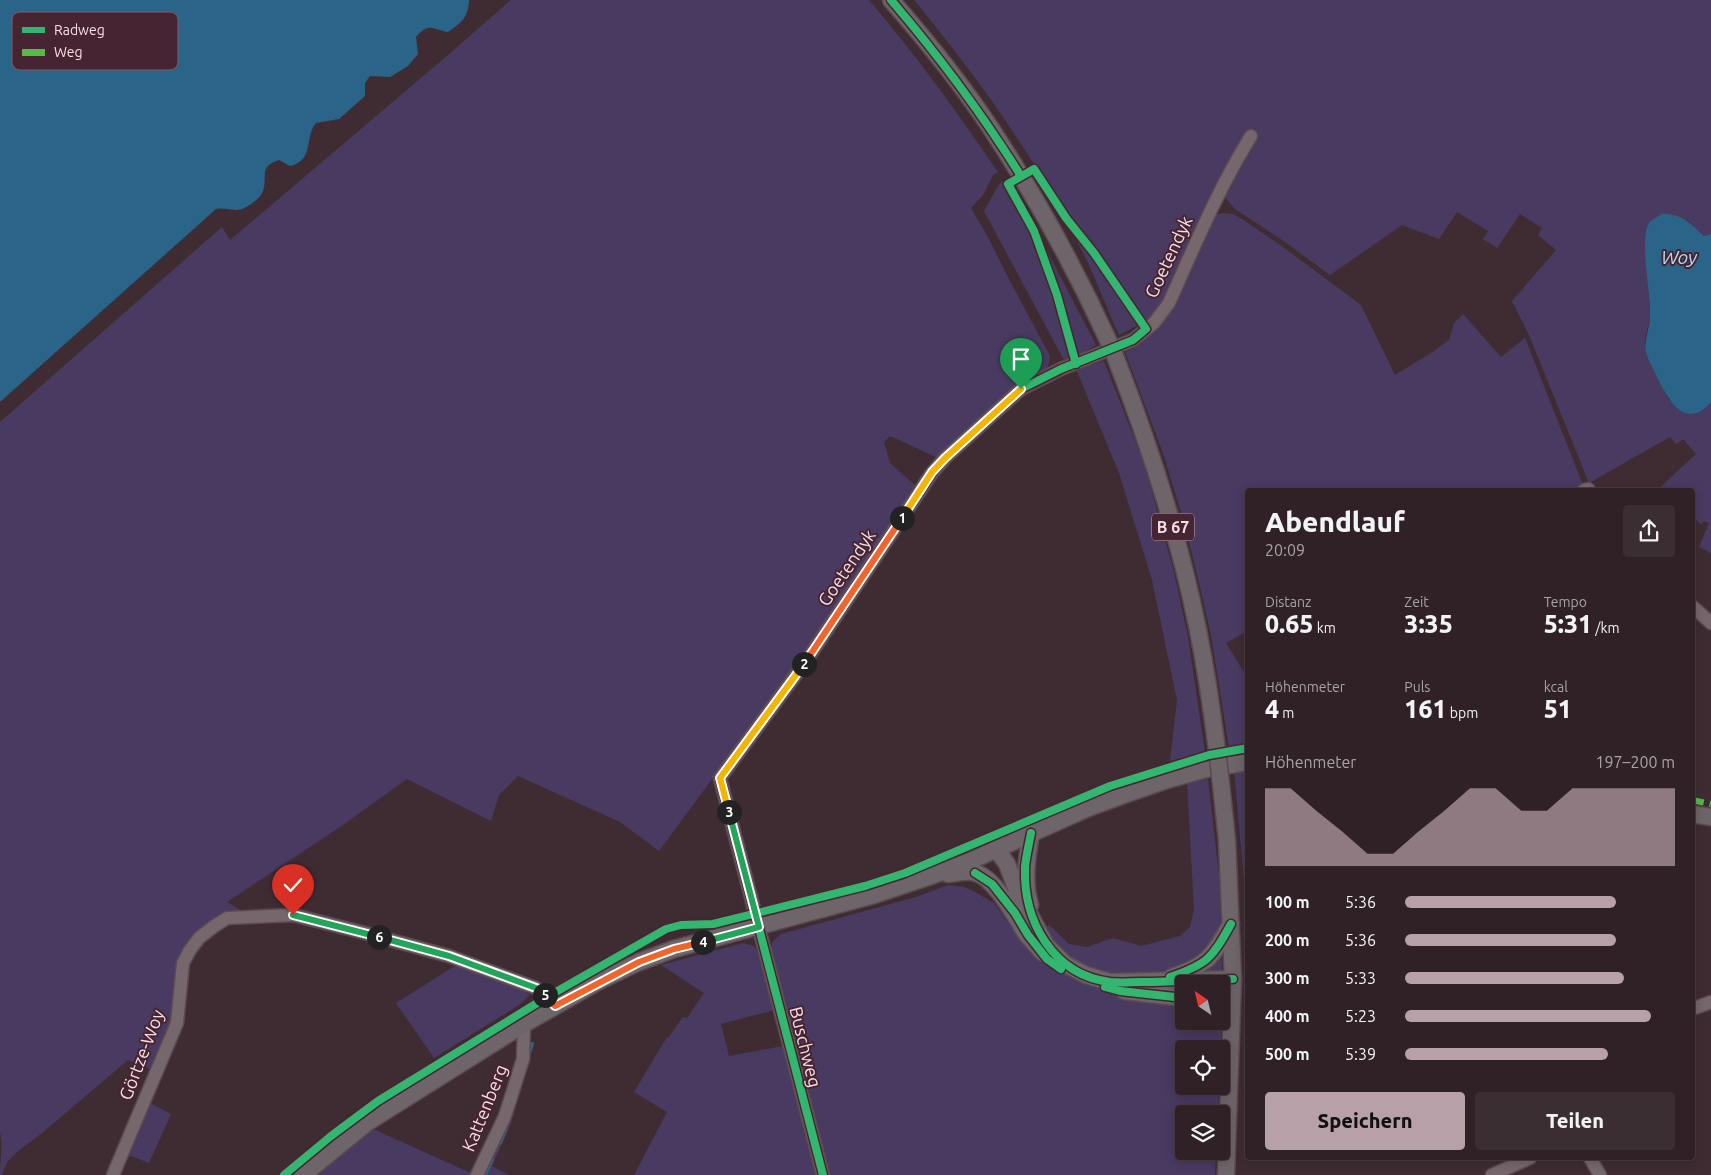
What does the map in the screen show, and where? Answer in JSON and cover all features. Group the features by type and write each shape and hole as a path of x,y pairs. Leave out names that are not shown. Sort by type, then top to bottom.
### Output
{"main road":[{"name":"B 67","path":"891,0 937,56 989,125 1021,176 1084,288 1115,356 1153,459 1178,544 1198,630 1217,750 1227,840 1233,979 1230,990"},
{"path":"302,1175 368,1122 524,1024 639,962 674,949 862,898 931,876 1088,808 1170,779 1210,768 1245,762"},
{"path":"1695,814 1711,817"},
{"path":"1031,833 1025,867 1028,897 1035,924"},
{"path":"996,849 998,867 1015,913"},
{"path":"996,849 1007,864 1018,893 1046,945 1065,964 1086,975 1110,982 1233,979"},
{"path":"931,876 959,872 975,873 992,884 1015,913 1028,935 1048,959 1066,974 1086,983 1120,991 1175,997"},
{"path":"1156,982 1193,970 1207,960 1216,950 1231,924"},
{"name":"B 67","path":"1226,1175 1227,1030"}],"street":[{"name":"Goetendyk","path":"759,927 720,778 806,661 932,472 945,458 1021,389 1061,369 1133,340 1162,314 1169,303 1233,164 1251,136"},
{"path":"1695,609 1711,623"},
{"name":"Görtze-Woy","path":"113,1175 177,1023 183,963 199,938 228,918 293,915 365,933 449,956 536,988 555,1006"},
{"name":"Buschweg","path":"759,927 823,1175"},
{"path":"1695,1008 1711,1002"},
{"name":"Kattenberg","path":"477,1175 505,1116 523,1059 524,1024"},
{"path":"1492,1175 1526,1160"},
{"path":"1591,1160 1600,1175"}],"shaded area":[{"path":"511,0 869,0 936,84 998,172 993,175 983,195 971,208 1050,356 1047,371 938,458 890,436 884,442 890,463 917,487 802,657 659,851 620,822 518,776 499,795 491,821 407,779 340,827 227,902 244,912 194,935 179,956 173,1021 152,1070 128,1060 41,1134 18,1151 7,1162 2,1175 0,1175 0,422 222,227 230,240"},
{"path":"914,0 1711,0 1711,234 1704,236 1687,220 1649,223 1645,237 1650,316 1645,341 1647,355 1669,400 1708,405 1711,402 1711,553 1699,547 1709,523 1704,521 1701,524 1696,520 1695,521 1695,488 1659,488 1696,454 1684,440 1676,444 1670,437 1589,483 1529,335 1512,301 1556,250 1538,235 1542,228 1520,214 1497,248 1483,239 1488,231 1457,212 1439,239 1402,225 1330,275 1235,209 1224,196 1160,310 1148,320 1119,335 1084,255 1048,187 1007,123 962,60"},
{"path":"1003,181 1036,230 1096,345 1065,362 984,211 999,184"},
{"path":"1222,213 1233,214 1245,221 1361,305 1395,375 1449,340 1454,323 1463,314 1501,357 1525,338 1583,485 1575,488 1245,488 1245,632 1226,643 1245,674 1245,745 1229,748 1211,635 1182,516 1164,456 1125,352 1134,348 1167,317 1214,215"},
{"path":"1104,361 1144,463 1174,572 1188,637 1205,753 1170,761 1177,700 1152,580 1119,473 1076,369"},
{"path":"1245,768 1245,893 1234,769"},
{"path":"1208,779 1220,884 1222,972 1212,975 1175,975 1175,1030 1221,1030 1221,1040 1175,1040 1175,1095 1219,1095 1218,1105 1175,1105 1175,1160 1216,1160 1215,1175 827,1175 770,950 773,941 781,934 916,897 948,885 964,887 994,903 1028,949 1029,945 1049,925 1069,944 1087,947 1113,938 1141,946 1180,936 1190,927 1194,909 1187,783"},
{"path":"743,943 754,946 760,954 774,1010 721,1024 729,1056 783,1046 817,1175 634,1175 667,1112 634,1092 667,1037 683,1017 687,1018 704,993 661,965"},
{"path":"458,964 506,982 530,995 519,1005 434,1058 396,1003"},
{"path":"1245,1014 1245,1062 1244,1063"},
{"path":"148,1102 171,1114 149,1163 126,1154"},
{"path":"508,1119 512,1121 492,1166 509,1175 482,1175"},
{"path":"373,1129 473,1174 317,1175"}],"water":[{"path":"0,0 469,0 466,15 448,32 428,28 420,32 416,37 418,54 408,66 390,77 370,76 365,83 365,96 339,119 316,123 312,129 308,148 303,159 290,166 279,160 268,165 265,172 263,191 257,199 239,210 216,209 0,402"},
{"name":"Woy","path":"1662,214 1681,217 1704,236 1711,234 1711,402 1702,410 1693,414 1685,413 1678,409 1672,402 1661,386 1646,352 1650,306 1645,253 1646,230 1650,222"}],"waterway":[{"path":"528,1056 532,1044"},
{"path":"500,1143 506,1128"},
{"path":"485,1175 492,1159"}],"marked path":[{"path":"1695,801 1711,804"}],"cycle path":[{"path":"891,0 959,86 1021,176"},
{"path":"823,1175 720,778 806,661 932,473 945,458 1021,389 1061,369 1133,340 1146,329 1094,253 1066,218 1034,169 1008,184 1034,231 1057,295 1076,364"},
{"path":"284,1175 331,1136 378,1101 547,997 666,929 681,925 713,924 865,886 905,873 1110,786 1209,755 1245,749"},
{"path":"1031,833 1025,867 1029,907 1045,942 1072,969 1090,977 1110,982 1233,979"},
{"path":"975,873 992,884 1047,959 1061,969"},
{"path":"1170,977 1193,968 1208,958 1219,945 1231,924"},
{"path":"1105,987 1120,991 1175,997"}],"route":[{"path":"293,915 449,956 536,988 555,1006 639,962 674,949 759,927 720,778 806,661 932,472 1021,389"}]}
